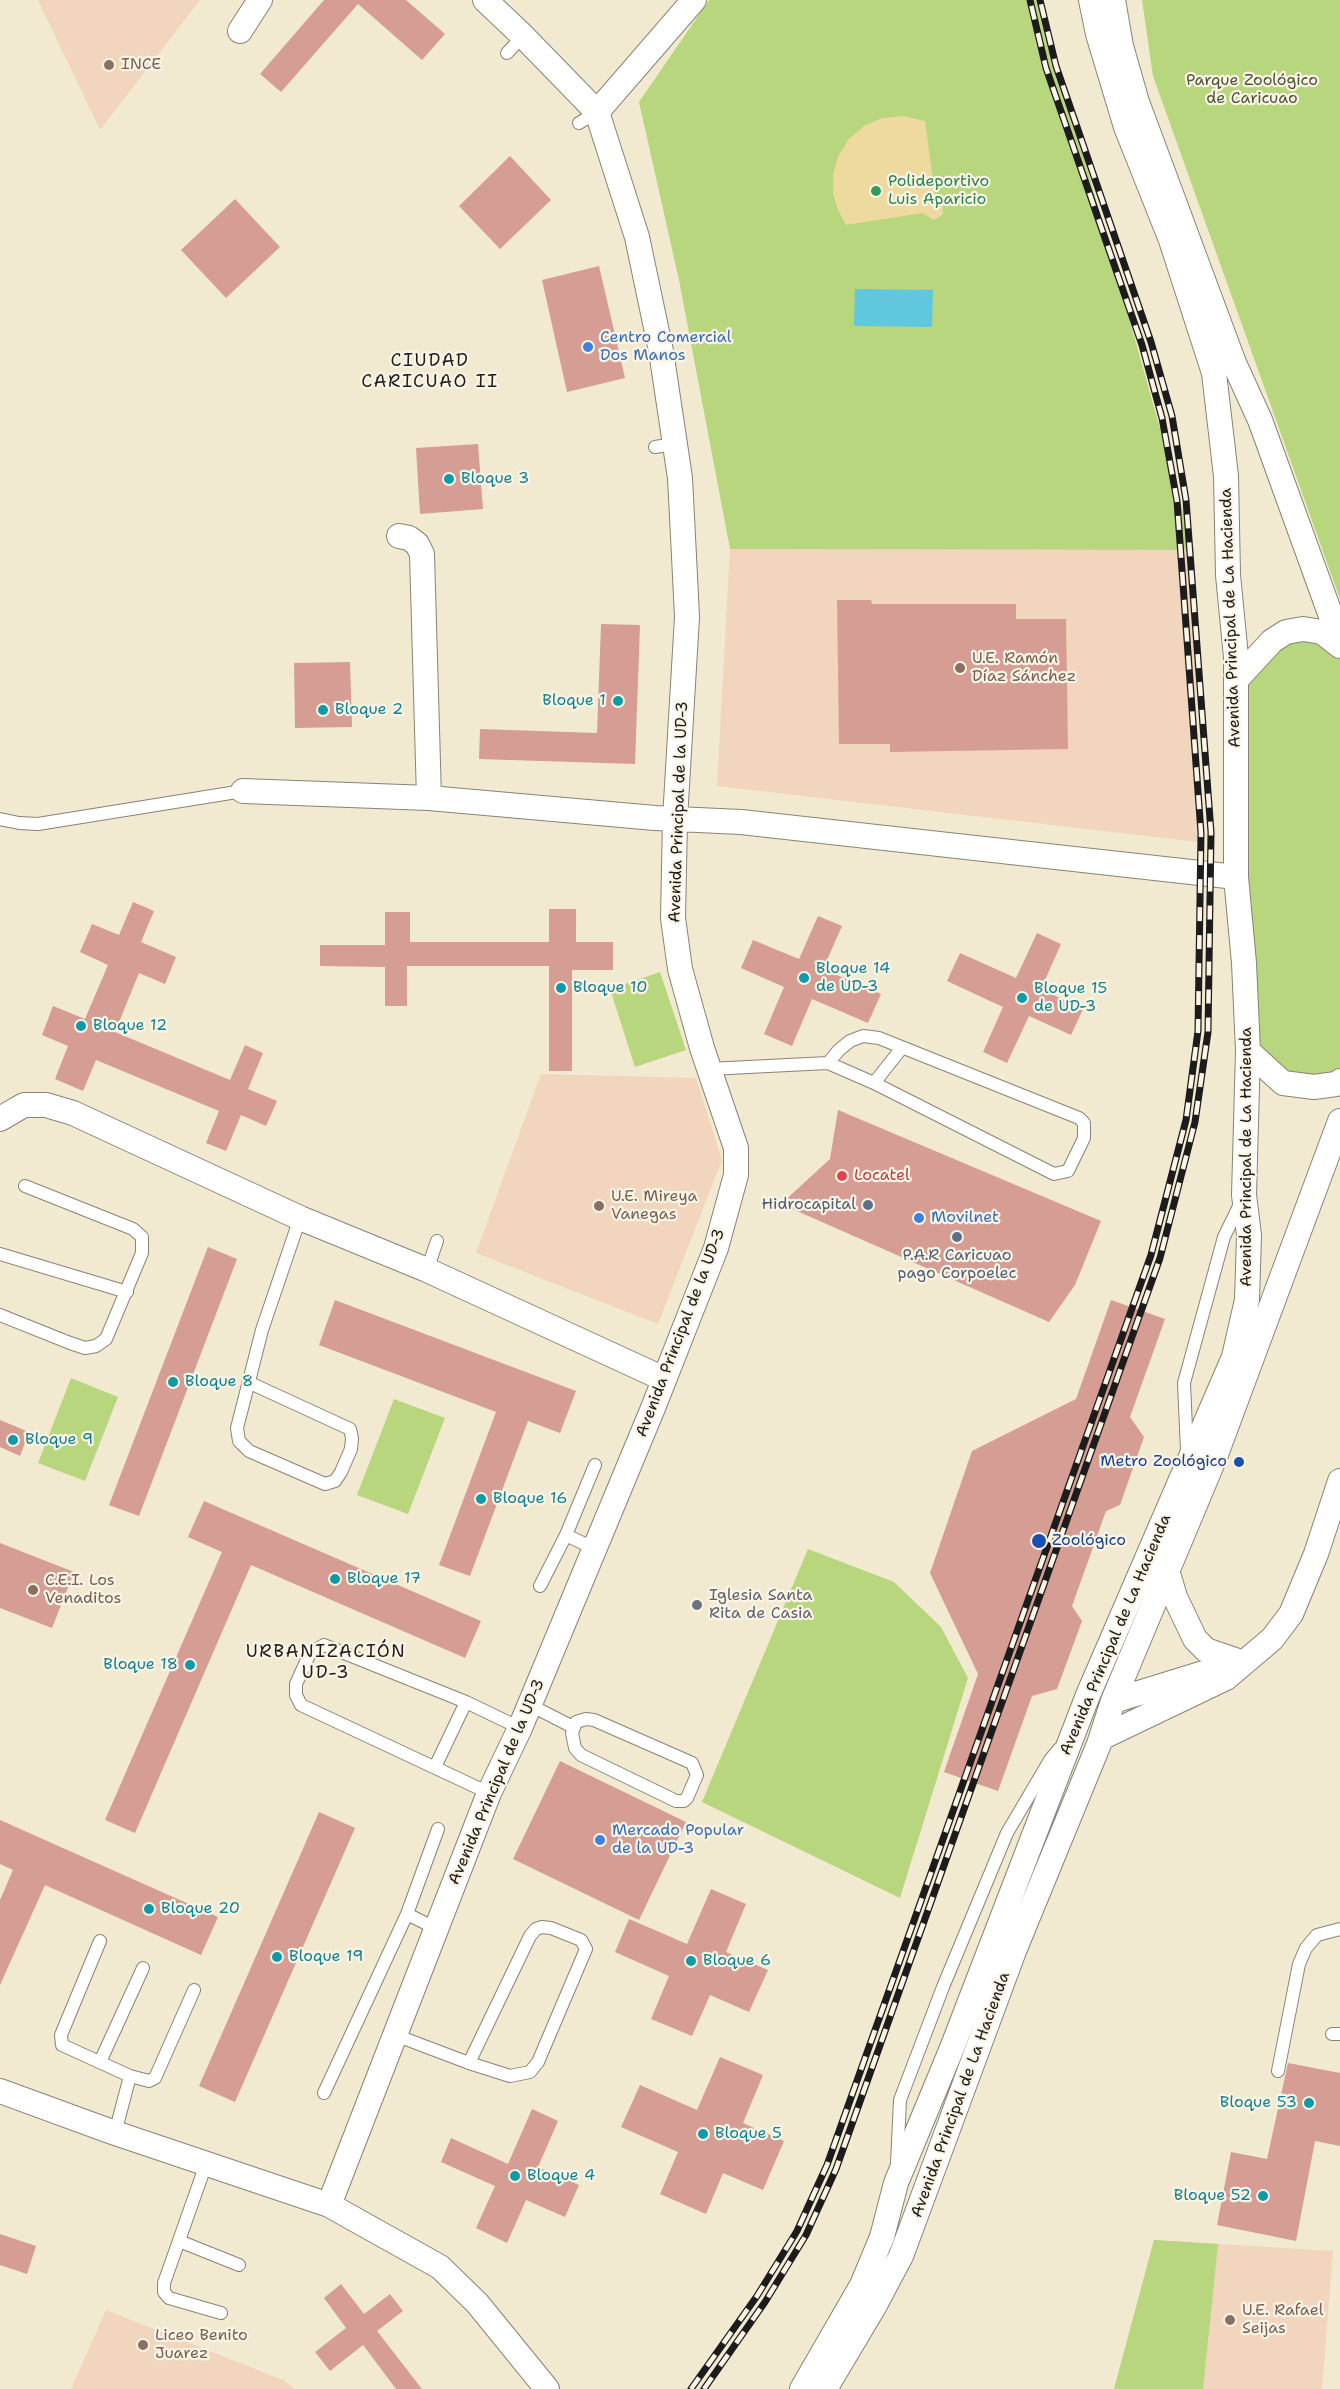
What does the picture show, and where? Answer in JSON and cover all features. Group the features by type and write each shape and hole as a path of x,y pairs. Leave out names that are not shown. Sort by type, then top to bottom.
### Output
{"street":[{"path":"240,31 260,0"},
{"name":"Avenida Principal de la UD-3","path":"329,2205 489,1794 530,1705 595,1549 716,1248 736,1175 736,1148 709,1069 680,969 674,928 675,819 687,617 680,478 665,445 662,351 637,237 588,117 524,36 485,0"},
{"path":"588,117 694,0"},
{"name":"Avenida Principal de La Hacienda","path":"802,2389 862,2285 882,2237 896,2183 952,2048 1073,1732 1234,1357 1247,1300 1249,1235 1244,1195 1248,1051 1244,963 1236,878 1236,680 1228,575 1226,476 1214,373 1171,240 1123,118 1098,34 1091,0"},
{"path":"1113,0 1121,46 1137,102 1234,363 1260,420 1340,641"},
{"path":"399,537 409,538 417,544 422,554 429,798"},
{"path":"1236,680 1272,641 1286,632 1303,629 1322,632 1340,646"},
{"path":"243,791 429,798 675,819 741,822 1236,878"},
{"path":"1248,1051 1283,1083 1314,1087 1336,1084 1340,1081"},
{"path":"0,1119 24,1105 46,1106 73,1113 300,1218 427,1270 664,1379"},
{"name":"Avenida Principal de La Hacienda","path":"825,2389 901,2256 1018,1940 1101,1738 1113,1701 1215,1456 1340,1121"},
{"path":"1073,1732 1101,1738 1226,1678 1272,1639 1292,1614 1316,1554 1340,1481"},
{"path":"1167,1570 1175,1597 1195,1639 1206,1650 1243,1663"},
{"path":"1088,1695 1113,1701 1213,1669 1243,1663"},
{"path":"0,2091 115,2133 329,2205 440,2267 477,2302 547,2381"}],"lane":[{"path":"507,53 524,36"},
{"path":"0,819 38,824 243,791"},
{"path":"709,1069 828,1063 874,1083 1054,1174 1068,1171 1086,1131 1084,1123 1078,1118 879,1038 862,1036 850,1041 828,1063"},
{"path":"874,1083 901,1048"},
{"path":"0,1315 85,1348 96,1346 106,1339 142,1253 142,1237 123,1224 25,1186"},
{"path":"1188,1466 1184,1383 1224,1237 1244,1195"},
{"path":"250,1383 350,1429 351,1449 335,1481 326,1484 249,1452 239,1441 237,1428 262,1330 300,1218"},
{"path":"427,1270 437,1241"},
{"path":"0,1254 127,1292"},
{"path":"540,1586 567,1535 595,1465"},
{"path":"567,1535 595,1549"},
{"path":"489,1794 301,1705 296,1695 296,1684 310,1653 324,1645 466,1702 520,1728"},
{"path":"435,1767 466,1702"},
{"path":"530,1705 573,1727"},
{"path":"580,1720 594,1720 685,1758 692,1763 697,1775 687,1798 684,1801 676,1801 581,1755 572,1740 573,1727 580,1720"},
{"path":"324,2093 407,1914 438,1829"},
{"path":"407,1914 437,1929"},
{"path":"395,2035 469,2063 510,2076 530,2072 538,2062 586,1949 581,1940 551,1928 536,1929 530,1936 469,2063"},
{"path":"1278,2071 1299,1964 1306,1948 1317,1935 1340,1929"},
{"path":"100,1941 61,2040 62,2045 130,2076 144,2080 154,2078 194,1990"},
{"path":"100,2062 143,1968"},
{"path":"115,2133 130,2076"},
{"path":"206,2164 164,2283 164,2292 169,2298 221,2313"},
{"path":"179,2241 239,2265"}],"shaded area":[{"name":"INCE","path":"38,0 200,0 100,130"},
{"name":"U.E. Ramón Díaz Sánchez","path":"730,549 1194,550 1198,842 717,786"},
{"name":"U.E. Mireya Vanegas","path":"541,1074 696,1078 722,1160 658,1324 476,1253"},
{"name":"U.E. Rafael Seijas","path":"1154,2240 1333,2251 1322,2389 1114,2389"},
{"name":"Liceo Benito Juarez","path":"106,2310 283,2380 295,2389 71,2389"}],"green space":[{"name":"Polideportivo Luis Aparicio","path":"709,0 1040,0 1194,550 730,549 679,280 639,102"},
{"name":"Parque Zoológico de Caricuao","path":"1142,0 1340,0 1340,599 1153,76"},
{"path":"1286,632 1340,646 1340,1081 1314,1087 1248,1051 1236,680"},
{"path":"660,972 686,1050 635,1067 610,989"},
{"path":"71,1378 118,1397 85,1481 38,1463"},
{"path":"394,1399 445,1418 408,1514 357,1495"},
{"path":"808,1549 894,1582 941,1627 968,1678 900,1898 702,1802"},
{"path":"1154,2240 1218,2244 1203,2389 1114,2389"}],"sand":[{"path":"904,116 925,121 935,197 943,204 943,214 934,220 922,213 846,225 833,194 833,175 838,156 849,139 864,126 882,118"}],"water":[{"path":"855,289 933,290 932,327 854,326"}],"building":[{"path":"324,0 406,0 445,34 422,60 358,4 281,92 260,74"},
{"path":"510,156 551,200 500,249 459,206"},
{"path":"235,199 280,247 226,298 181,250"},
{"name":"Centro Comercial Dos Manos","path":"599,266 625,378 567,392 542,280"},
{"name":"Bloque 3","path":"478,444 483,509 420,514 416,448"},
{"path":"837,600 871,600 872,604 1016,604 1016,619 1066,619 1068,749 890,752 890,744 839,744"},
{"name":"Bloque 1","path":"601,624 640,625 635,764 479,759 480,729 597,733"},
{"name":"Bloque 2","path":"350,662 352,727 295,728 294,663"},
{"name":"Bloque 12","path":"133,902 154,911 141,942 176,957 165,984 139,973 115,1032 230,1080 245,1045 263,1053 248,1089 277,1101 266,1126 241,1115 226,1151 206,1143 219,1111 96,1060 83,1091 55,1079 68,1046 42,1035 53,1006 85,1019 108,965 80,952 92,924 119,935"},
{"name":"Bloque 10","path":"549,909 576,909 576,942 613,942 613,970 572,970 572,1071 549,1071 549,966 407,966 407,1006 385,1006 385,967 320,966 320,945 385,945 385,912 410,912 410,942 549,942"},
{"name":"Bloque 14 de UD-3","path":"818,916 842,926 823,969 881,994 868,1023 812,999 792,1046 764,1034 784,987 741,968 753,940 799,959"},
{"name":"Bloque 15 de UD-3","path":"1037,933 1061,944 1041,989 1083,1009 1071,1035 1029,1016 1007,1063 983,1052 1003,1007 947,981 960,953 1016,978"},
{"path":"838,1110 1101,1221 1075,1285 1049,1322 781,1204 830,1159"},
{"name":"Bloque 8","path":"208,1247 237,1259 139,1516 109,1505"},
{"name":"Bloque 16","path":"335,1300 576,1391 560,1433 528,1421 470,1576 439,1565 496,1412 319,1345"},
{"path":"1111,1300 1165,1319 1130,1417 1144,1437 1120,1505 1106,1511 1072,1606 1082,1621 1057,1689 1032,1696 998,1791 944,1772 978,1674 930,1573 972,1451 1076,1399"},
{"name":"Bloque 9","path":"0,1420 29,1432 20,1456 0,1447"},
{"path":"204,1501 481,1621 465,1658 251,1565 135,1833 105,1820 222,1552 188,1537"},
{"name":"C.E.I. Los Venaditos","path":"0,1543 74,1572 52,1628 0,1608"},
{"name":"Mercado Popular de la UD-3","path":"560,1761 686,1822 639,1920 513,1859"},
{"name":"Bloque 19","path":"319,1812 355,1828 235,2102 199,2086"},
{"name":"Bloque 20","path":"0,1820 218,1917 201,1955 45,1885 0,1985 0,1900 13,1870 0,1864"},
{"name":"Bloque 6","path":"711,1889 746,1904 726,1952 768,1970 749,2012 710,1995 692,2036 651,2019 669,1976 615,1952 629,1919 687,1944"},
{"name":"Bloque 5","path":"720,2057 763,2075 743,2123 784,2141 763,2190 723,2173 706,2214 660,2194 678,2152 621,2127 640,2085 697,2110"},
{"path":"1288,2063 1340,2073 1340,2146 1315,2141 1296,2241 1217,2225 1231,2152 1267,2159"},
{"name":"Bloque 4","path":"532,2109 558,2121 538,2167 579,2185 565,2217 526,2200 507,2243 476,2228 495,2186 441,2162 451,2138 508,2164"},
{"path":"0,2234 36,2246 27,2274 0,2265"},
{"path":"341,2284 364,2314 390,2294 403,2311 377,2331 422,2389 396,2389 363,2345 330,2371 315,2352 346,2328 324,2298"}],"railway":[{"path":"691,2389 757,2296 797,2231 827,2165 1151,1255 1186,1120 1198,1031 1201,833 1177,501 1162,418 1142,345 1046,68 1030,0"},
{"path":"704,2389 765,2302 806,2235 836,2169 1160,1258 1195,1122 1208,1032 1211,832 1186,500 1172,416 1151,342 1056,66 1040,0"}],"place":[{"name":"INCE","path":"109,65"},
{"name":"Polideportivo Luis Aparicio","path":"876,191"},
{"name":"Centro Comercial Dos Manos","path":"588,347"},
{"name":"Bloque 3","path":"449,479"},
{"name":"U.E. Ramón Díaz Sánchez","path":"960,668"},
{"name":"Bloque 1","path":"618,701"},
{"name":"Bloque 2","path":"323,710"},
{"name":"Bloque 14 de UD-3","path":"804,978"},
{"name":"Bloque 10","path":"561,988"},
{"name":"Bloque 15 de UD-3","path":"1022,998"},
{"name":"Bloque 12","path":"81,1026"},
{"name":"Locatel","path":"842,1176"},
{"name":"Hidrocapital","path":"868,1205"},
{"name":"U.E. Mireya Vanegas","path":"599,1206"},
{"name":"Movilnet","path":"919,1218"},
{"name":"P.A.R Caricuao pago Corpoelec","path":"957,1237"},
{"name":"Bloque 8","path":"173,1382"},
{"name":"Bloque 9","path":"13,1440"},
{"name":"Metro Zoológico","path":"1239,1462"},
{"name":"Bloque 16","path":"481,1499"},
{"name":"Zoológico","path":"1039,1541"},
{"name":"Bloque 17","path":"335,1579"},
{"name":"C.E.I. Los Venaditos","path":"33,1590"},
{"name":"Iglesia Santa Rita de Casia","path":"697,1605"},
{"name":"Bloque 18","path":"190,1665"},
{"name":"Mercado Popular de la UD-3","path":"600,1840"},
{"name":"Bloque 20","path":"149,1909"},
{"name":"Bloque 19","path":"277,1957"},
{"name":"Bloque 6","path":"691,1961"},
{"name":"Bloque 53","path":"1309,2103"},
{"name":"Bloque 5","path":"703,2134"},
{"name":"Bloque 4","path":"515,2176"},
{"name":"Bloque 52","path":"1263,2196"},
{"name":"U.E. Rafael Seijas","path":"1230,2320"},
{"name":"Liceo Benito Juarez","path":"143,2345"}],"district":[{"name":"CIUDAD CARICUAO II","path":"430,371"},
{"name":"URBANIZACIÓN UD-3","path":"326,1662"}]}
